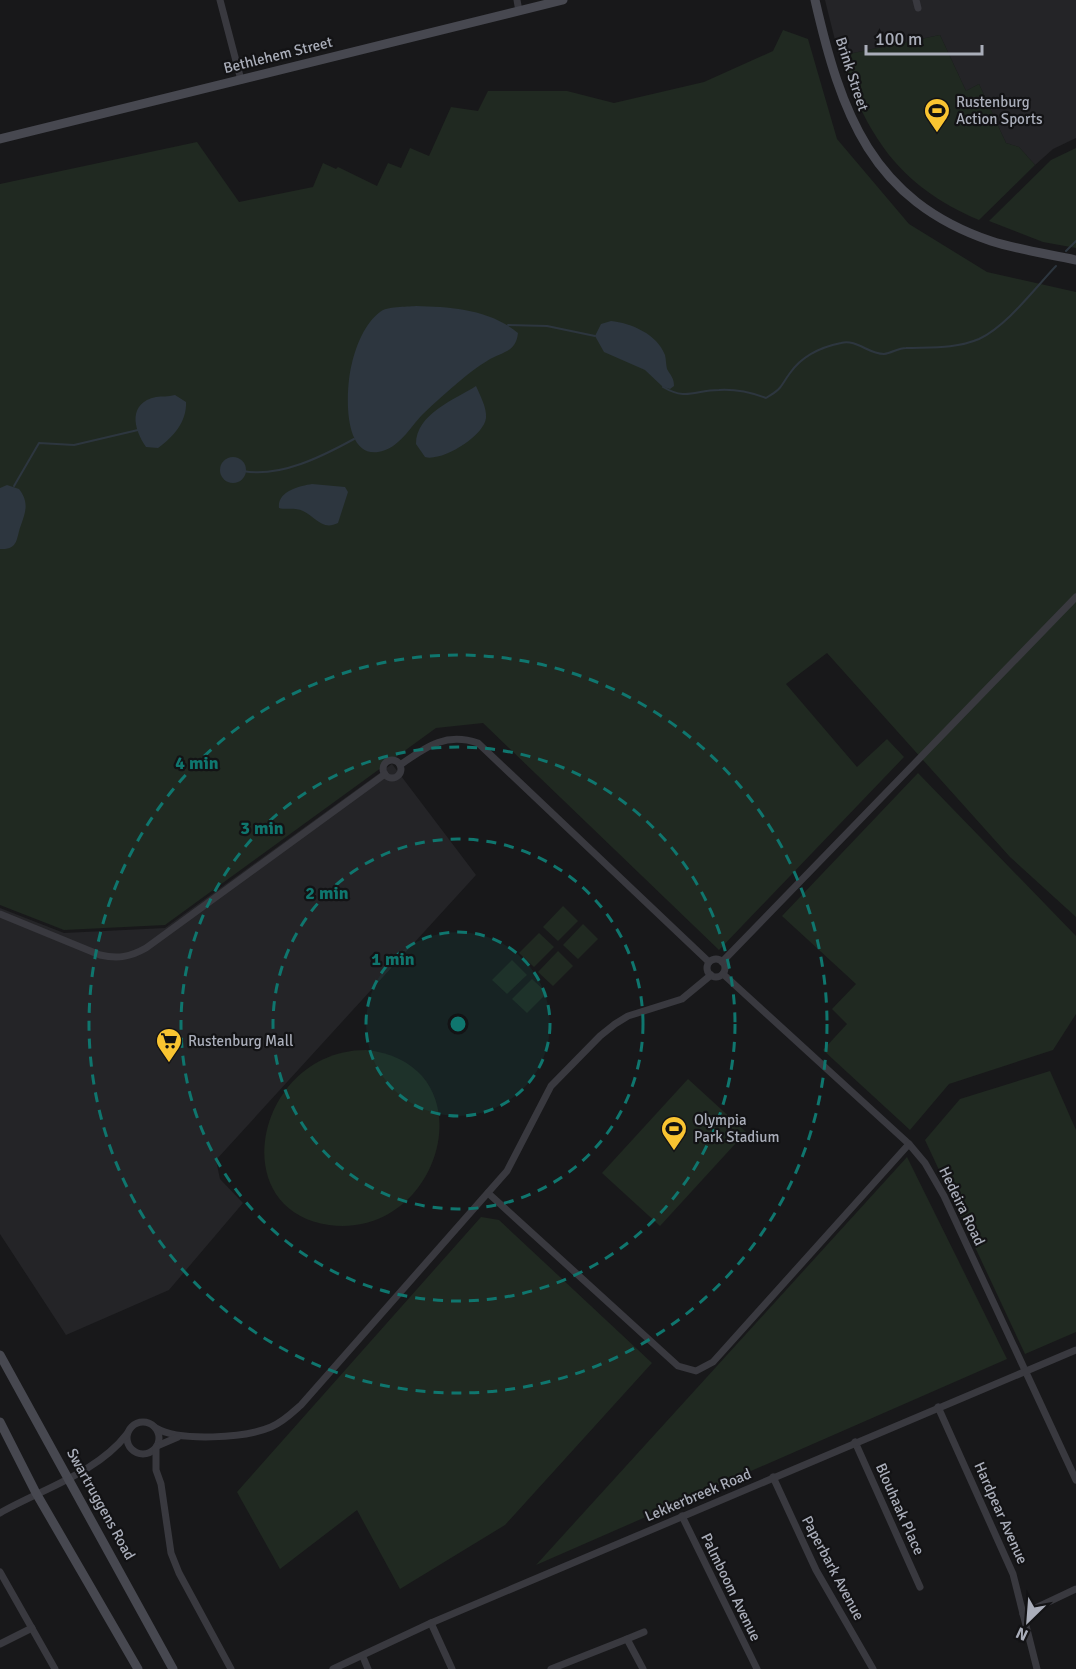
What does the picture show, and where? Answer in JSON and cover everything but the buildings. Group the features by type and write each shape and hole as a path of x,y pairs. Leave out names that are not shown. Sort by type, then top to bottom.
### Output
{"main road":[{"name":"Bethlehem Street","path":"0,139 563,0"},
{"name":"Brink Street","path":"815,2 842,99 854,126 882,168 903,190 933,214 969,232 1018,248 1076,260"},
{"name":"Swartruggens Road","path":"0,1355 172,1669"},
{"path":"0,1422 36,1493 138,1669"}],"street":[{"path":"220,0 241,80"},
{"path":"517,0 519,11"},
{"path":"916,0 918,8"},
{"path":"722,962 1076,597"},
{"path":"385,774 392,778 398,776 400,765 436,741 458,738 478,743 709,962"},
{"path":"385,774 384,765 388,761 393,760 400,765"},
{"path":"0,914 100,955 130,956 146,948 385,774"},
{"path":"717,959 722,962 725,967 723,974 716,977 711,975 707,970 709,962 717,959"},
{"name":"Hedeira Road","path":"723,974 909,1144 925,1163 939,1186 1025,1372 1073,1464 1076,1480"},
{"path":"0,1513 69,1478 115,1450 138,1422 148,1423 180,1436 255,1432 285,1419 488,1193 515,1159 538,1108 551,1086 600,1036 628,1017 682,999 711,975"},
{"path":"488,1193 678,1366 696,1371 712,1362 909,1144"},
{"name":"Lekkerbreek Road","path":"333,1669 363,1657 431,1623 1076,1350"},
{"name":"Hardpear Avenue","path":"938,1407 1013,1574 1037,1669"},
{"path":"156,1428 159,1437 156,1470 161,1484 171,1553 179,1573 231,1669"},
{"path":"127,1434 130,1449"},
{"path":"140,1454 150,1453 180,1436"},
{"name":"Blouhaak Place","path":"855,1442 920,1587"},
{"path":"115,1450 130,1449 140,1454 156,1470"},
{"name":"Paperbark Avenue","path":"773,1477 816,1570 873,1669"},
{"name":"Palmboom Avenue","path":"682,1516 757,1669"},
{"path":"0,1572 54,1669"},
{"path":"1023,1614 1076,1589"},
{"path":"431,1623 452,1669"},
{"path":"0,1644 32,1628"},
{"path":"551,1669 644,1632"},
{"path":"627,1639 643,1669"},
{"path":"363,1657 368,1669"}],"shaded area":[{"path":"825,0 1076,0 1076,138 1053,149 1035,165 1019,147 1006,143 979,84 966,91 940,35 839,56"},
{"path":"783,30 808,39 837,139 909,224 987,272 1076,292 1076,917 1010,857 827,653 786,684 857,767 887,739 904,757 719,950 483,723 436,728 165,925 64,930 0,905 0,184 197,142 239,202 313,187 323,163 336,169 338,167 377,186 388,163 401,168 410,148 429,156 451,107 478,111 488,91 567,91 614,103 704,82 773,51"},
{"name":"Rustenburg Action Sports","path":"940,35 966,91 979,84 1006,143 1019,147 1035,165 979,220 927,191 906,174 889,155 874,134 850,85 839,56"},
{"path":"1076,148 1076,248 1043,242 989,221 1051,160"},
{"path":"443,307 482,314 507,325 518,333 517,340 507,351 492,358 451,388 392,447 378,452 366,451 357,443 349,418 348,387 356,349 366,328 380,312 392,308"},
{"path":"611,321 635,327 656,341 665,355 667,369 674,386 670,389 663,387 645,370 604,352 595,336 601,324"},
{"path":"476,386 485,410 484,425 470,440 451,452 441,456 425,457 416,444 422,424 438,409"},
{"path":"175,395 186,402 182,422 174,434 158,448 146,447 136,424 137,410 147,400"},
{"path":"233,457 242,461 246,470 242,479 233,483 224,479 220,470 224,461"},
{"path":"312,484 345,487 348,492 338,523 323,524 300,510 279,508 279,502 285,493"},
{"path":"7,485 19,489 24,498 25,511 16,542 11,548 0,549 0,488"},
{"path":"392,764 476,875 216,1160 220,1179 243,1203 169,1290 66,1335 0,1234 0,908 64,933 165,928"},
{"path":"918,773 1076,936 1076,1014 1053,1050 949,1084 910,1130 823,1050 847,1024 832,1009 856,984 782,916"},
{"path":"563,906 578,921 558,941 543,927"},
{"path":"583,924 598,939 578,959 563,945"},
{"path":"539,933 554,947 534,967 519,953"},
{"path":"558,951 573,966 553,986 538,972"},
{"path":"512,960 527,975 507,994 492,980"},
{"path":"532,979 547,993 527,1013 512,999"},
{"path":"366,1050 405,1062 429,1085 439,1115 437,1148 424,1180 400,1206 368,1222 329,1225 295,1213 274,1191 265,1163 266,1132 278,1101 299,1075 329,1057"},
{"path":"1050,1071 1076,1130 1076,1332 1025,1354 925,1140 960,1099"},
{"name":"Olympia Park Stadium","path":"688,1079 746,1132 660,1226 602,1173"},
{"path":"907,1157 1007,1359 536,1565"},
{"path":"481,1217 499,1220 652,1363 505,1525 400,1589 357,1510 280,1569 237,1492"}],"waterway":[{"path":"1066,251 1076,241"},
{"path":"663,387 685,394 731,390 766,398 778,390 800,362 812,353 834,345 847,342 884,354 903,348 943,347 970,342 979,339 1000,325 1056,266"},
{"path":"508,325 547,326 595,336"},
{"path":"14,486 39,443 74,445 138,430"},
{"path":"243,471 272,471 301,464 354,439"}],"place":[{"name":"Rustenburg Action Sports","path":"937,134"},
{"name":"Rustenburg Mall","path":"169,1064"},
{"name":"Olympia Park Stadium","path":"674,1152"}]}
